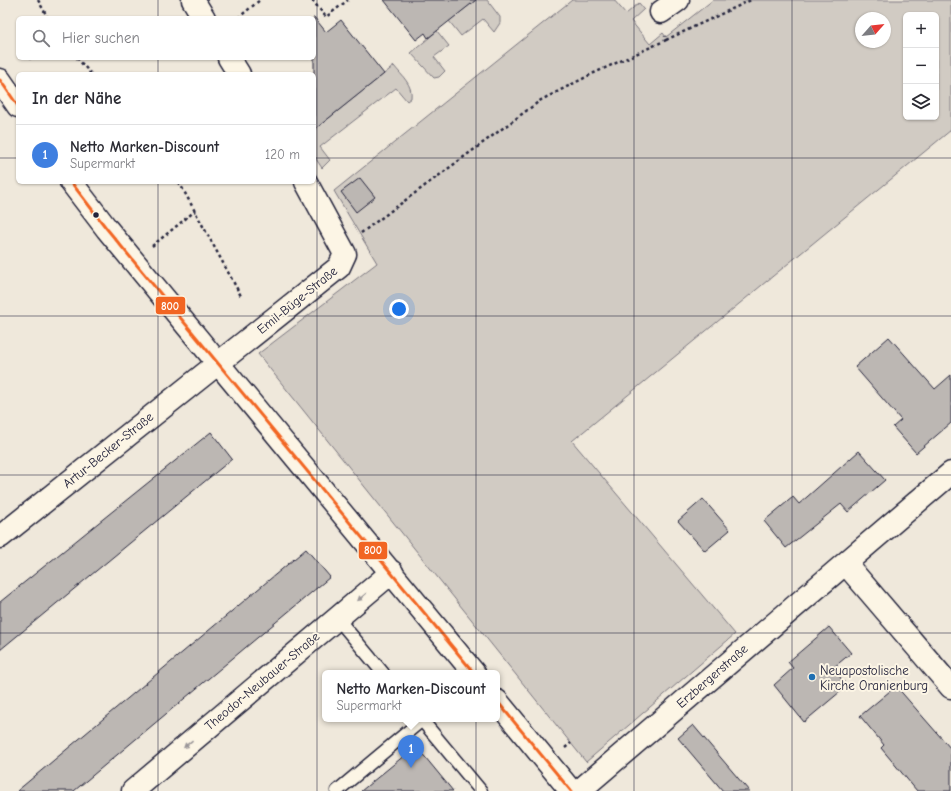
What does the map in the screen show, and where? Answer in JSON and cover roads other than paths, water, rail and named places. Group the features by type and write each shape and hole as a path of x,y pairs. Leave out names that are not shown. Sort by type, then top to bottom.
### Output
{"street":[{"path":"193,0 203,16"},
{"path":"230,60 238,72"},
{"path":"0,80 16,103"},
{"path":"73,184 107,229 217,363 392,572 472,670"},
{"name":"Emil-Büge-Straße","path":"217,363 339,267 345,254 307,184"},
{"name":"Artur-Becker-Straße","path":"0,537 217,363"},
{"name":"Erzbergerstraße","path":"579,791 951,473"},
{"path":"846,564 951,687"},
{"name":"Theodor-Neubauer-Straße","path":"133,791 392,572"},
{"path":"500,705 571,791"}],"lane":[{"path":"337,618 380,670"},
{"path":"337,791 420,722"},
{"path":"424,722 481,791"}],"place":[{"name":"Neuapostolische Kirche Oranienburg","path":"812,677"},
{"name":"Netto Marken-Discount","path":"411,768"}]}
